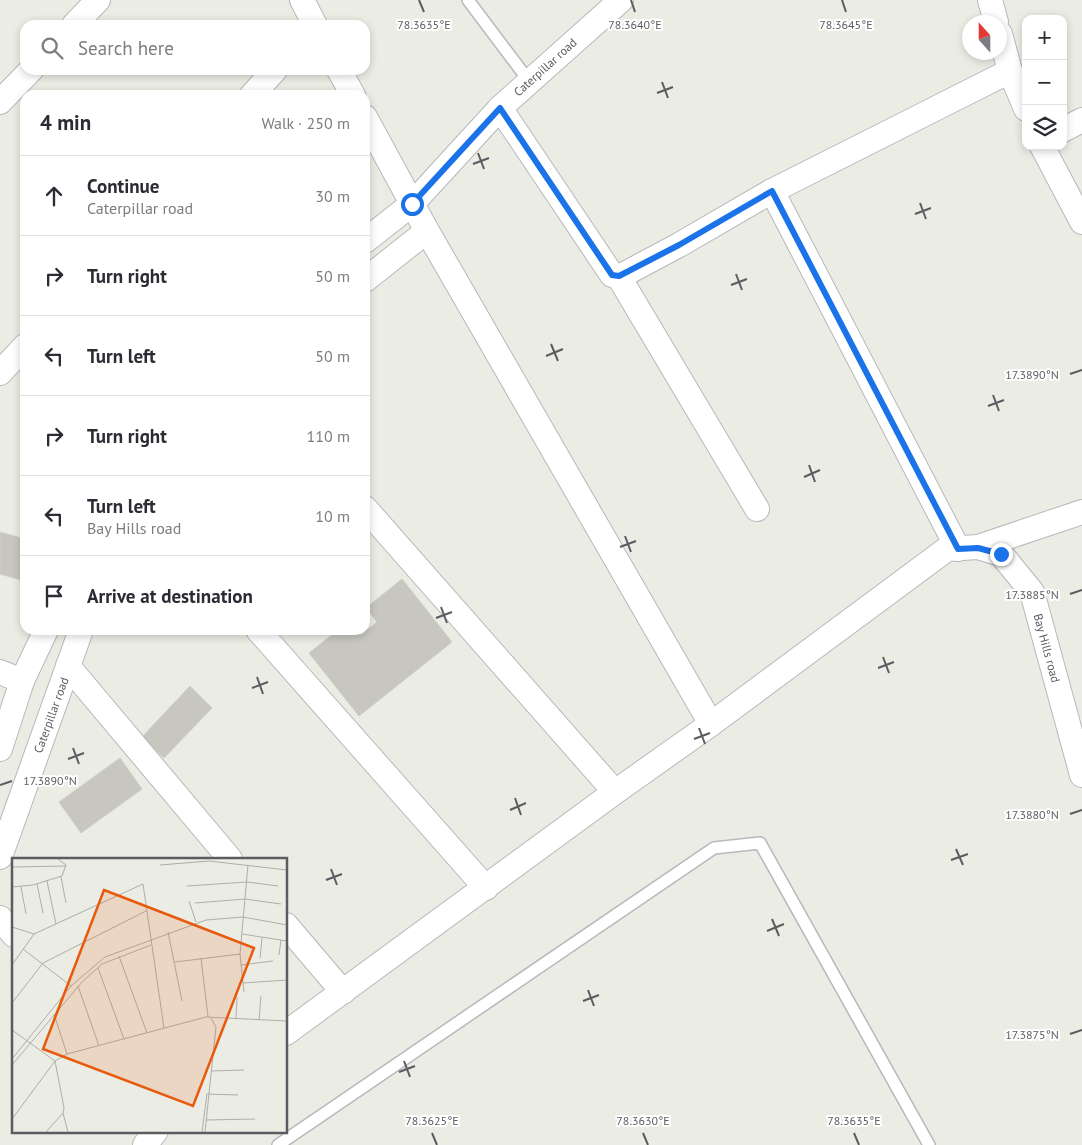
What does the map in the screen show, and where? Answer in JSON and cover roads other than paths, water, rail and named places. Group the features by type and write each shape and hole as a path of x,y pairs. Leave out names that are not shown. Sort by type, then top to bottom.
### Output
{"street":[{"path":"79,20 98,0"},
{"path":"302,0 312,20"},
{"name":"Caterpillar road","path":"370,237 412,204 500,108 621,0"},
{"path":"990,0 994,15"},
{"path":"1007,60 1025,105"},
{"path":"500,108 612,275 619,276 679,245 772,191 1010,71"},
{"path":"0,102 26,75"},
{"path":"257,90 270,75"},
{"path":"342,75 350,90"},
{"path":"1067,128 1082,120"},
{"path":"370,126 427,231 711,724"},
{"path":"1044,150 1082,222"},
{"path":"772,191 968,548"},
{"path":"370,276 427,231"},
{"path":"619,276 757,509"},
{"path":"0,373 20,351"},
{"path":"288,1032 711,724 947,549 968,548 1082,512"},
{"path":"370,514 615,792"},
{"name":"Bay Hills road","path":"968,548 1001,554 1032,592 1082,775"},
{"path":"0,749 22,681 44,635"},
{"name":"Caterpillar road","path":"0,857 79,635"},
{"path":"262,635 486,888"},
{"path":"68,666 229,858"},
{"path":"0,672 22,681"},
{"path":"0,918 12,933"},
{"path":"288,927 343,992"},
{"path":"145,1145 155,1132"}],"lane":[{"path":"468,0 529,82"},
{"path":"278,1145 714,848 760,843 929,1145"}]}
